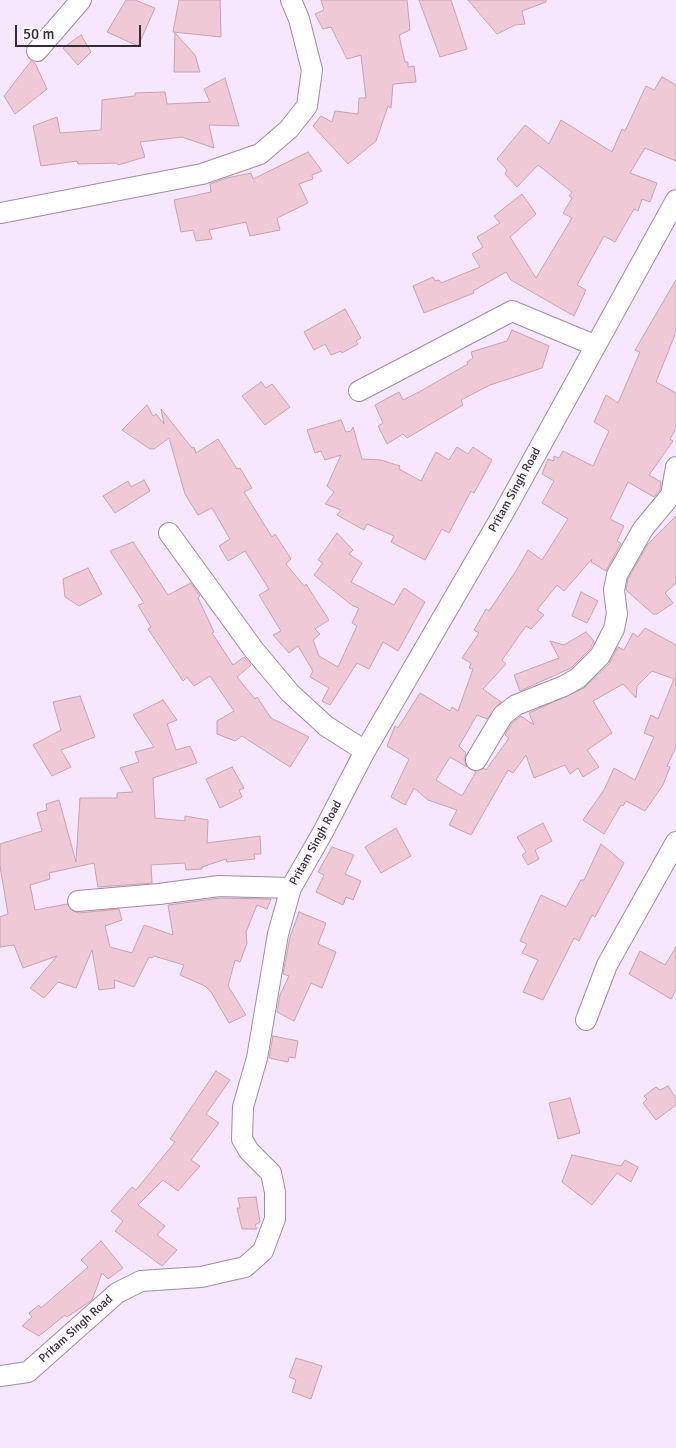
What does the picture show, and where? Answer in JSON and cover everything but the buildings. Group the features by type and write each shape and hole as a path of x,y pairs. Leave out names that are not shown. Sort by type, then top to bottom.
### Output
{"street":[{"path":"37,51 81,0"},
{"path":"1,213 202,174 260,154 288,129 307,106 312,70 299,19 292,0"},
{"name":"Pritam Singh Road","path":"0,1376 28,1372 117,1293 141,1281 201,1277 245,1267 262,1251 275,1219 275,1192 271,1173 249,1150 242,1138 242,1107 257,1058 278,934 290,888 323,832 365,751 504,512 676,200"},
{"path":"359,391 512,312 594,346"},
{"path":"476,760 503,715 516,705 564,686 584,673 600,656 614,630 617,614 614,590 617,575 643,529 671,494 676,467"},
{"path":"169,533 254,650 290,692 326,726 365,751"},
{"path":"586,1020 607,965 676,842"},
{"path":"78,901 158,894 219,886 290,888"}]}
